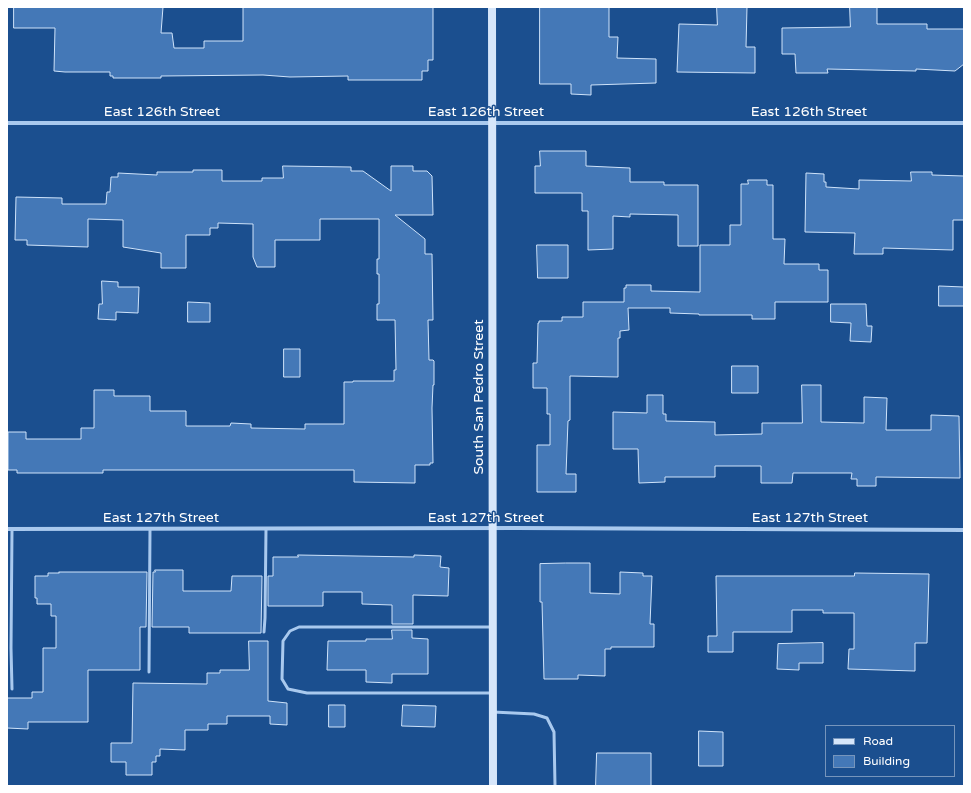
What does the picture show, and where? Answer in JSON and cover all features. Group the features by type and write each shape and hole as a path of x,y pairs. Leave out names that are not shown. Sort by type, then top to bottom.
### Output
{"street":[{"name":"South San Pedro Street","path":"492,7 493,786"},
{"name":"East 126th Street","path":"7,123 964,123"},
{"name":"East 127th Street","path":"9,529 492,528 964,530"}],"lane":[{"path":"9,529 12,689"},
{"path":"149,672 150,529"},
{"path":"264,632 266,529"},
{"path":"493,627 299,627 290,631 283,641 282,679 288,689 306,693 493,693"},
{"path":"493,712 534,714 547,718 554,732 555,786"}],"building":[{"path":"14,7 163,7 161,33 172,33 174,48 204,48 204,41 243,41 243,7 433,7 433,60 428,60 428,71 422,71 422,80 348,80 348,76 290,77 263,75 113,78 113,76 110,76 110,72 54,71 55,28 14,28"},
{"path":"540,7 609,7 609,37 618,37 617,58 656,59 656,83 591,85 591,95 571,94 571,84 540,84"},
{"path":"717,7 747,7 746,47 755,47 755,73 677,72 679,24 717,25"},
{"path":"850,7 877,7 877,24 927,24 927,29 964,29 964,64 955,71 916,69 916,71 827,69 828,73 796,73 795,54 782,54 782,28 850,27"},
{"path":"540,151 586,151 586,166 630,168 630,182 664,182 664,185 698,185 698,246 678,246 678,215 630,214 630,217 613,216 613,249 588,250 588,211 582,211 582,193 535,193 535,166 540,166"},
{"path":"283,166 351,167 351,171 363,171 391,191 391,166 413,166 413,171 427,171 432,176 433,215 395,215 425,239 425,254 432,254 433,320 428,320 429,360 434,361 432,408 433,463 430,463 430,465 415,465 415,483 354,482 354,470 103,470 103,473 17,473 17,470 8,470 8,432 26,432 26,439 81,439 81,428 94,428 94,390 114,390 114,396 150,396 150,411 186,411 186,426 230,426 231,423 251,424 251,428 305,429 305,424 344,424 344,382 394,381 394,370 396,370 395,320 377,320 377,304 379,304 379,274 377,274 377,259 379,259 379,219 320,219 320,240 275,240 275,267 257,267 253,257 253,224 218,223 218,228 210,228 210,235 186,235 186,268 161,268 161,253 123,247 123,220 88,219 88,247 27,245 27,240 15,240 16,197 62,198 62,204 106,204 107,192 110,192 111,177 118,177 118,173 157,175 157,172 222,170 222,181 262,181 262,178 283,178"},
{"path":"911,172 932,172 932,175 964,176 964,220 953,220 953,250 883,248 883,254 854,254 855,233 805,232 806,173 824,174 824,182 826,182 826,187 859,189 859,180 911,181"},
{"path":"748,180 767,180 767,185 773,185 773,239 785,239 784,264 819,264 819,270 828,270 828,302 775,302 775,319 752,319 752,315 699,315 670,313 670,308 628,308 629,330 620,331 620,338 618,338 618,377 570,376 570,420 568,421 566,474 576,474 576,492 537,492 537,445 550,445 550,414 547,414 547,388 533,388 533,363 537,363 539,321 562,321 562,317 583,317 583,302 624,302 624,288 626,288 626,285 651,285 651,291 700,292 700,245 730,245 730,225 741,225 741,184 748,184"},
{"path":"537,245 568,245 568,278 538,278"},
{"path":"102,281 118,282 118,287 139,287 138,313 116,312 116,320 98,319 99,304 102,304"},
{"path":"939,286 964,287 964,306 939,306"},
{"path":"188,302 210,303 210,322 188,322"},
{"path":"831,304 866,304 867,326 872,326 871,342 850,341 851,323 831,322"},
{"path":"284,349 300,349 300,377 284,377"},
{"path":"732,366 758,366 758,393 732,393"},
{"path":"802,385 821,385 821,422 864,423 864,397 887,398 886,430 931,430 931,415 959,416 960,478 876,477 876,486 857,486 857,479 851,479 852,473 793,473 792,483 761,483 761,466 715,466 715,477 665,477 665,482 639,483 638,449 613,449 613,412 647,413 647,395 663,395 663,414 666,414 666,421 715,422 715,435 762,434 762,423 802,423"},
{"path":"298,555 441,556 440,567 449,568 448,596 413,595 413,624 392,624 392,605 362,604 362,592 323,592 323,606 268,606 268,576 273,576 273,557 298,557"},
{"path":"590,563 590,593 620,594 620,572 643,573 643,576 652,576 650,624 654,624 654,647 611,647 611,649 605,649 605,676 578,675 578,679 544,679 542,602 540,602 540,564"},
{"path":"155,570 183,570 183,591 231,591 232,576 262,576 261,633 189,633 189,627 152,627 153,572 155,572"},
{"path":"147,572 146,627 140,627 140,670 88,670 88,722 28,722 28,729 7,728 7,698 32,698 32,692 43,692 43,648 56,648 56,616 51,616 51,604 37,604 37,598 35,598 35,576 48,576 48,573"},
{"path":"855,573 929,574 927,643 915,643 915,671 848,669 849,649 854,649 854,613 823,613 823,610 792,610 792,632 733,632 733,652 708,652 708,636 717,636 716,576 854,576"},
{"path":"392,630 412,630 412,638 428,639 428,674 392,674 392,683 366,682 366,670 327,670 328,641 392,639"},
{"path":"249,641 268,641 268,701 287,703 287,725 270,724 270,716 227,716 227,724 208,724 208,730 185,730 185,750 160,749 160,756 156,756 156,762 152,762 152,775 126,775 126,762 111,762 111,743 132,743 133,683 207,684 207,673 220,673 220,670 249,670"},
{"path":"823,643 823,663 799,663 799,670 777,669 778,644"},
{"path":"329,705 345,705 345,727 329,727"},
{"path":"403,705 436,706 435,727 402,726"},
{"path":"699,731 723,732 723,766 699,766"},
{"path":"597,753 651,753 651,786 596,786"}]}
